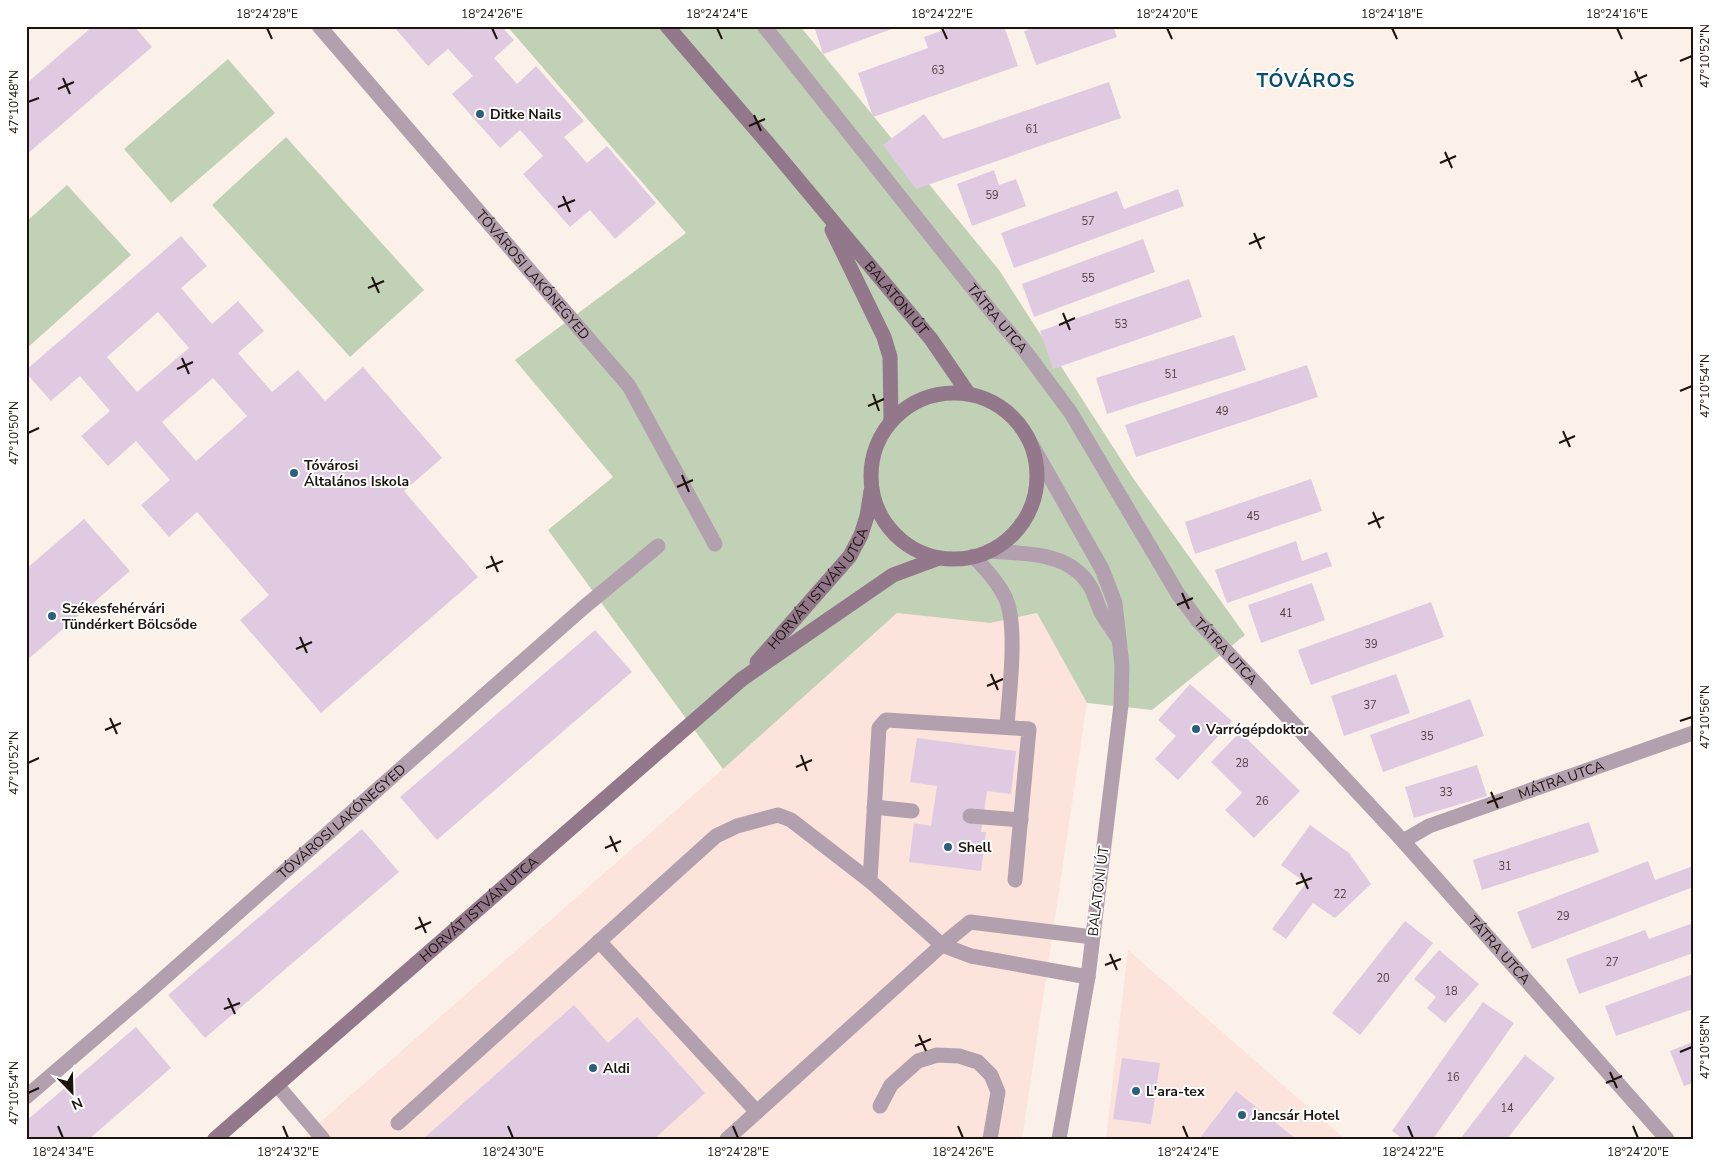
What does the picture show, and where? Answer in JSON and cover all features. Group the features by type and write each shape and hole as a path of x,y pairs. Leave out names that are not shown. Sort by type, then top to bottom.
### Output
{"main road":[{"name":"BALATONI ÚT","path":"668,26 931,339 968,393"},
{"name":"BALATONI ÚT","path":"821,207 884,337 890,357 891,420"},
{"path":"953,392 968,393 1000,407 1025,433 1032,450 1035,467 1036,484 1034,497 1026,516 1018,528 1000,544 989,551 973,556 939,558 913,548 894,533 880,511 875,498 872,485 873,456 883,432 891,420 902,410 916,402 933,396 953,392"},
{"name":"HORVÁT ISTVÁN UTCA","path":"742,679 850,556 861,535 867,516 872,485"},
{"name":"HORVÁT ISTVÁN UTCA","path":"215,1139 742,679 892,576 939,558"}],"street":[{"name":"TÓVÁROSI LAKÓNEGYED","path":"319,26 629,386 715,544"},
{"name":"TÁTRA UTCA","path":"764,26 986,305 1025,351 1071,413 1178,594 1199,622 1403,841 1667,1139"},
{"name":"BALATONI ÚT","path":"1025,433 1102,569 1115,603 1120,641 1122,680 1121,705 1088,977 1059,1139"},
{"name":"TÓVÁROSI LAKÓNEGYED","path":"26,1097 161,981 583,608 658,546"},
{"path":"989,551 1035,554 1057,559 1070,565 1090,586 1101,612 1120,641"},
{"path":"973,556 990,573 1006,601 1012,638 1007,726"},
{"path":"870,881 879,728 886,720 1007,726 1029,729 1015,880"},
{"name":"MÁTRA UTCA","path":"1403,841 1429,826 1693,733"},
{"path":"874,807 912,811"},
{"path":"398,1122 716,836 737,826 778,815 791,820 870,881 942,945 970,956 1088,977"},
{"path":"970,816 1021,820"},
{"path":"727,1139 970,922 1093,937"},
{"path":"599,941 756,1112"},
{"path":"880,1106 891,1086 918,1061 937,1055 959,1056 978,1062 991,1075 998,1092 990,1139"},
{"path":"277,1085 323,1139"}],"shaded area":[{"path":"897,613 990,623 1038,613 1087,703 1022,1139 301,1139 723,769"},
{"path":"1128,950 1345,1139 1106,1139"}],"green space":[{"path":"507,26 800,26 999,270 1133,478 1245,635 1152,710 1087,703 1037,613 990,623 897,613 723,769 548,530 613,477 515,360 686,233"},
{"path":"228,59 275,113 171,203 124,149"},
{"path":"286,137 424,290 350,357 212,205"},
{"path":"67,185 131,255 26,349 26,222"}],"building":[{"path":"93,26 134,26 152,47 26,155 26,84"},
{"path":"393,26 501,26 514,40 494,58 517,84 536,66 584,121 564,137 587,163 607,146 656,203 615,239 590,210 570,227 523,174 543,156 520,130 500,148 452,94 473,76 448,49 428,66"},
{"path":"814,26 900,26 823,54"},
{"path":"955,26 1004,26 1018,66 873,117 858,73 928,48 924,37"},
{"path":"1039,26 1113,26 1117,37 1036,65 1024,31"},
{"path":"1109,82 1121,118 916,189 883,145 924,114 943,139"},
{"path":"994,170 999,185 1016,179 1026,206 972,226 957,184"},
{"path":"1178,189 1184,206 1014,268 1001,233 1117,191 1124,209"},
{"name":"Tóvárosi Általános Iskola","path":"181,236 207,266 181,288 212,324 238,301 264,331 238,353 272,392 298,370 325,401 363,367 442,458 404,491 478,577 321,713 240,620 269,595 197,512 169,537 141,505 170,480 136,441 108,466 81,436 110,411 80,376 51,401 26,373 26,370","holes":["158,312 189,348 137,392 107,357","213,378 247,416 196,461 162,422"]},
{"path":"1143,239 1155,272 1034,317 1022,284"},
{"path":"1189,279 1202,317 1053,369 1040,331"},
{"path":"1234,335 1246,370 1107,414 1096,378"},
{"path":"1307,365 1318,397 1136,457 1125,425"},
{"path":"1311,479 1322,511 1195,554 1185,522"},
{"name":"Székesfehérvári Tündérkert Bölcsőde","path":"84,519 130,571 26,661 26,569"},
{"path":"1296,541 1302,561 1327,552 1332,566 1227,603 1215,570"},
{"path":"1312,583 1325,620 1261,643 1248,605"},
{"path":"1431,602 1444,637 1311,685 1298,650"},
{"path":"595,630 632,672 437,840 400,797"},
{"path":"1396,674 1410,713 1344,736 1331,696"},
{"name":"Varrógépdoktor","path":"1190,684 1232,721 1178,780 1155,759 1176,736 1158,720"},
{"path":"1470,699 1484,736 1383,772 1370,735"},
{"path":"1240,732 1300,791 1254,838 1225,810 1242,793 1211,762"},
{"path":"917,738 1016,751 1011,794 987,791 981,832 986,832 981,871 909,862 914,823 931,826 937,786 910,782"},
{"path":"1477,765 1487,796 1414,818 1405,787"},
{"path":"1589,822 1599,852 1482,890 1473,860"},
{"path":"1310,825 1349,853 1371,884 1335,918 1313,903 1286,939 1272,929 1306,883 1281,865"},
{"path":"362,829 399,872 205,1038 168,995"},
{"path":"1648,861 1655,880 1693,866 1693,887 1532,949 1517,912"},
{"path":"1405,921 1433,943 1360,1035 1332,1013"},
{"path":"1693,923 1693,953 1579,994 1566,959 1645,930 1649,939"},
{"path":"1439,950 1479,984 1445,1023 1427,1008 1436,997 1414,979"},
{"path":"1693,974 1693,1009 1616,1036 1605,1006"},
{"path":"1483,1002 1514,1023 1433,1139 1403,1139 1392,1131"},
{"name":"Aldi","path":"574,1005 608,1043 637,1017 705,1093 654,1139 423,1139"},
{"path":"136,1027 171,1068 89,1139 26,1139 26,1121"},
{"path":"1693,1042 1693,1083 1684,1086 1670,1051"},
{"path":"1525,1055 1555,1078 1507,1139 1460,1139"},
{"name":"L'ara-tex","path":"1122,1058 1160,1063 1151,1124 1113,1119"},
{"name":"Jancsár Hotel","path":"1236,1091 1296,1139 1199,1139"}],"place":[{"name":"Ditke Nails","path":"480,114"},
{"name":"Tóvárosi Általános Iskola","path":"294,473"},
{"name":"Székesfehérvári Tündérkert Bölcsőde","path":"52,616"},
{"name":"Varrógépdoktor","path":"1196,729"},
{"name":"Shell","path":"948,847"},
{"name":"Aldi","path":"593,1068"},
{"name":"L'ara-tex","path":"1136,1091"},
{"name":"Jancsár Hotel","path":"1242,1115"}],"district":[{"name":"TÓVÁROS","path":"1306,80"}]}
